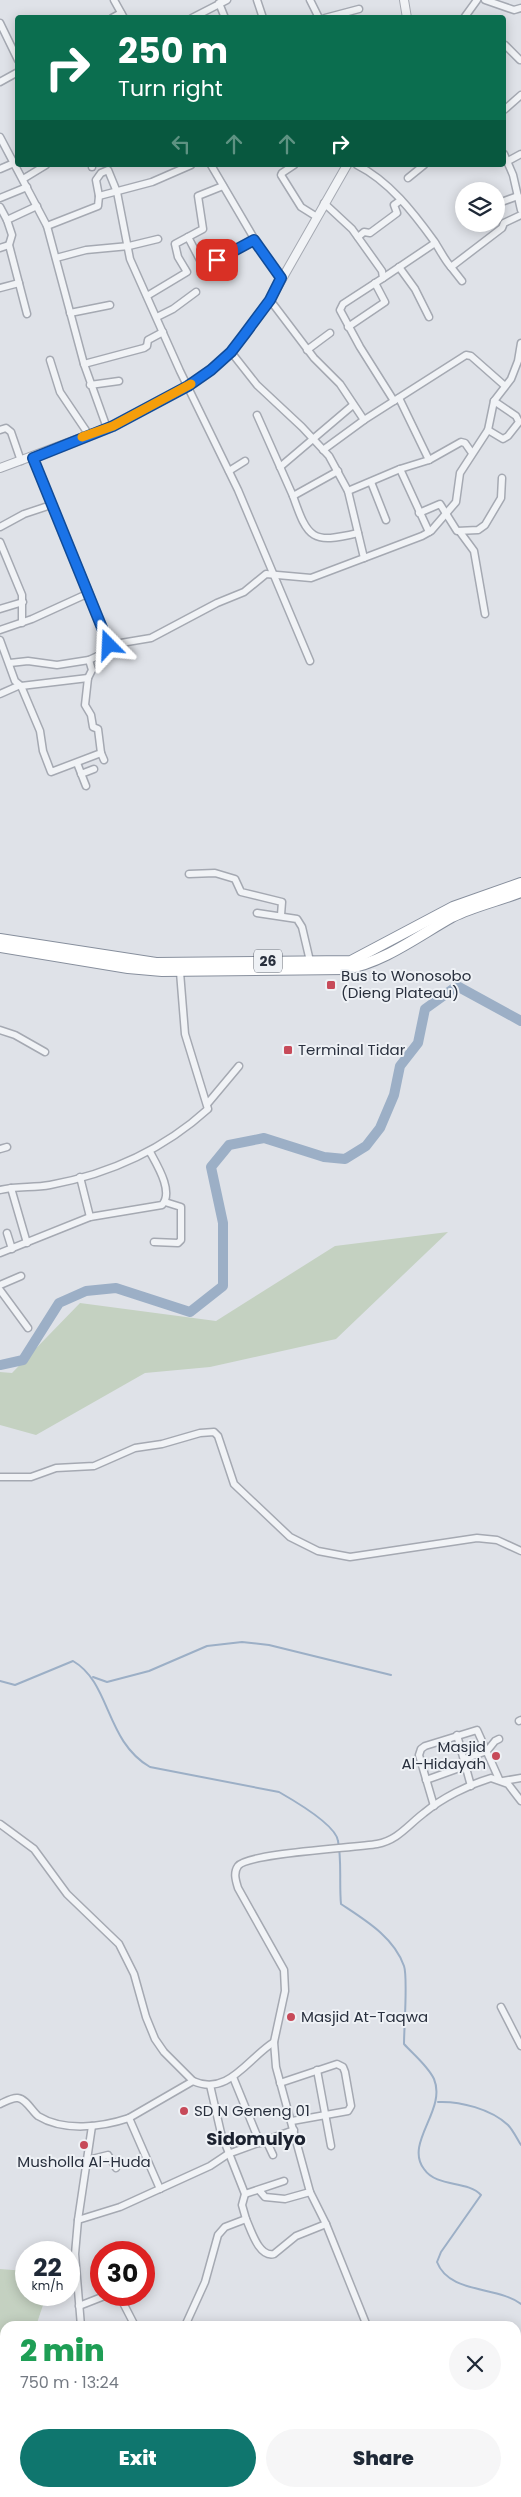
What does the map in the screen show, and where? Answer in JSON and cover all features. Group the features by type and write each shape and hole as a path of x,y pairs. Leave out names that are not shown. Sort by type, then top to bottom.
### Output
{"highway":[{"name":"26","path":"0,947 128,968 180,972 345,965 454,907 521,883"},
{"name":"26","path":"0,939 156,963 310,961 358,966 396,950 454,916 521,892"}],"street":[{"path":"114,0 123,15"},
{"path":"197,15 226,0"},
{"path":"257,0 262,15"},
{"path":"310,0 317,15"},
{"path":"404,0 406,15"},
{"path":"466,15 477,0"},
{"path":"486,0 514,10 521,8"},
{"path":"219,3 225,15"},
{"path":"336,15 359,9"},
{"path":"0,23 15,54"},
{"path":"506,46 520,60"},
{"path":"0,82 15,74"},
{"path":"506,108 521,95"},
{"path":"0,137 14,162 0,169"},
{"path":"508,161 521,154"},
{"path":"506,158 521,210"},
{"path":"17,167 47,226 90,385 107,428"},
{"path":"23,179 43,167"},
{"path":"99,196 152,182 186,167"},
{"path":"211,167 254,240 281,278"},
{"path":"291,167 282,173 282,178 301,207 317,217"},
{"path":"0,468 33,458 107,428 188,386 231,352 270,300 346,167"},
{"path":"361,167 370,172 401,200 462,281"},
{"path":"408,178 422,167"},
{"path":"47,226 94,208 100,203 96,180 101,173 108,170 117,192 127,247 163,332 229,471 310,661"},
{"path":"148,296 187,272 178,257 175,244 203,229 198,196 223,186"},
{"path":"0,198 27,188"},
{"path":"505,201 518,196"},
{"path":"358,237 364,232 370,233 394,218 397,213 394,206 401,200"},
{"path":"324,203 358,237 380,267 383,278"},
{"path":"7,220 37,206"},
{"path":"0,207 7,220 19,284 21,285 27,314"},
{"path":"451,267 502,228 504,223 521,215"},
{"path":"188,237 200,260 204,262 217,260 254,240"},
{"path":"56,258 86,250 127,247 158,239"},
{"path":"0,248 10,241"},
{"path":"428,460 397,400 348,327 340,307 435,243"},
{"path":"399,267 415,289 429,317"},
{"path":"348,327 385,302 375,283"},
{"path":"0,288 19,284"},
{"path":"157,317 173,309 196,292"},
{"path":"270,300 307,350 340,384 364,420"},
{"path":"70,313 110,305"},
{"path":"84,364 144,348 147,346 148,340 163,332"},
{"path":"307,350 330,333"},
{"path":"10,663 28,661 57,665 89,660 102,654 109,645 151,638 217,603 244,592 262,576 272,573 293,578 311,578 429,532 447,514 458,496 460,473 488,430 494,401 518,361 521,343"},
{"path":"231,352 271,399 313,438 338,471 348,491 364,558"},
{"path":"323,450 364,420 466,355 470,356 504,384"},
{"path":"50,360 60,392 89,435"},
{"path":"90,385 119,380"},
{"path":"488,430 502,439 508,436 519,422 512,413 494,401"},
{"path":"280,467 353,404"},
{"path":"257,415 293,496 303,524 313,535 330,540 358,533"},
{"path":"0,430 6,428 11,432 21,461"},
{"path":"348,491 400,469 428,460 461,442 465,443 472,453"},
{"path":"33,458 109,645"},
{"path":"229,471 245,461"},
{"path":"400,469 429,532"},
{"path":"293,496 338,471"},
{"path":"460,532 478,530 485,526 501,498 502,478"},
{"path":"371,482 386,520"},
{"path":"419,513 437,503 442,505 456,529 474,551 485,614"},
{"path":"0,526 24,514 51,505"},
{"path":"0,542 23,602 22,623"},
{"path":"0,630 22,623 89,593"},
{"path":"0,610 23,602"},
{"path":"0,640 40,731 43,751 52,774 101,752"},
{"path":"89,660 92,670 88,678 85,705 91,715 93,728 98,729 104,760"},
{"path":"0,694 20,686 62,679 88,678"},
{"path":"77,763 86,786"},
{"path":"81,774 94,769"},
{"path":"190,874 215,872 235,879 241,892 282,902 281,915"},
{"path":"257,913 296,918 300,922 310,961"},
{"path":"0,1190 50,1185 131,1161 150,1152 200,1117 208,1109 208,1103 185,1034 180,972"},
{"path":"0,1030 15,1035 45,1052"},
{"path":"208,1103 239,1066"},
{"path":"150,1152 164,1181 165,1202"},
{"path":"80,1177 90,1217"},
{"path":"11,1188 27,1243"},
{"path":"0,1253 90,1217 146,1210 162,1205 165,1202"},
{"path":"154,1242 178,1242 181,1240 183,1227 181,1207 165,1202"},
{"path":"7,1233 12,1249"},
{"path":"0,1285 22,1276"},
{"path":"0,1290 28,1328"},
{"path":"0,1477 31,1477 56,1468 95,1465 135,1448 162,1444 200,1433 214,1432 218,1436 235,1485 290,1537 318,1551 350,1557 477,1538 497,1540 521,1551"},
{"path":"434,1806 420,1762 421,1749 457,1735 478,1731 501,1780 521,1801"},
{"path":"457,1735 471,1786"},
{"path":"426,1780 487,1751 495,1741 500,1740"},
{"path":"365,2321 326,2224 310,2192 274,2057 274,2042 285,1991 285,1974 238,1888 235,1877 236,1870 242,1862 256,1857 331,1850 386,1842 400,1835 434,1806 471,1786 489,1778 501,1780 521,1778"},
{"path":"0,1824 34,1849 67,1894 119,1944 134,1974 152,2034 164,2052 193,2081 210,2085 219,2084 234,2078 260,2051 274,2042"},
{"path":"501,2007 521,2046"},
{"path":"280,2083 338,2064 345,2072 350,2110 345,2114 326,2114 292,2121"},
{"path":"317,2070 331,2146"},
{"path":"234,2078 263,2141 273,2155"},
{"path":"0,2104 18,2098 44,2118 67,2125 103,2125 129,2118 193,2081"},
{"path":"210,2085 228,2154 245,2194 242,2205 246,2219 264,2253 269,2255 301,2233 326,2224"},
{"path":"129,2118 160,2189"},
{"path":"76,2241 92,2126"},
{"path":"78,2220 120,2207 210,2166 228,2154 294,2130"},
{"path":"88,2160 108,2155 116,2168"},
{"path":"245,2194 284,2181"},
{"path":"259,2190 265,2197 285,2200 310,2192"},
{"path":"187,2321 205,2282 218,2235 225,2227 246,2219"},
{"path":"78,2306 81,2321"},
{"path":"125,2306 132,2321"}],"green space":[{"path":"448,1232 336,1339 210,1367 145,1373 36,1435 0,1425 0,1372 12,1373 80,1303 216,1321 335,1246"},
{"path":"0,2269 15,2270 15,2306 43,2306 38,2321 0,2321"}],"waterway":[{"path":"0,1365 23,1360 59,1303 86,1291 116,1288 190,1312 223,1286 223,1223 211,1167 229,1145 264,1138 324,1157 345,1159 366,1146 380,1128 394,1095 400,1066 418,1043 425,1009 457,986 521,1021"},
{"path":"93,1677 107,1682 149,1671 207,1646 242,1642 269,1645 391,1675"},
{"path":"0,1681 15,1685 73,1661 95,1683 124,1743 135,1756 150,1767 279,1792 313,1814 330,1828 338,1841 341,1904 378,1930 393,1946 404,1966 406,1991 404,2044 431,2074 436,2091 435,2102 419,2148 419,2159 424,2169 436,2179 468,2187 481,2195 441,2252 437,2262 443,2272 452,2280 463,2285 500,2294 521,2304"},
{"path":"438,2102 456,2103 484,2110 508,2125 521,2145"}],"slow traffic":[{"path":"82,437 113,426 191,384"}],"place":[{"name":"Bus to Wonosobo (Dieng Plateau)","path":"331,985"},
{"name":"Terminal Tidar","path":"288,1050"},
{"name":"Masjid Al-Hidayah","path":"496,1756"},
{"name":"Masjid At-Taqwa","path":"291,2017"},
{"name":"SD N Geneng 01","path":"184,2111"},
{"name":"Musholla Al-Huda","path":"84,2145"}],"district":[{"name":"Sidomulyo","path":"256,2139"}],"route":[{"path":"109,645 89,591 33,458 113,426 188,386 211,370 231,352 270,300 281,278 254,240 217,260"}]}
